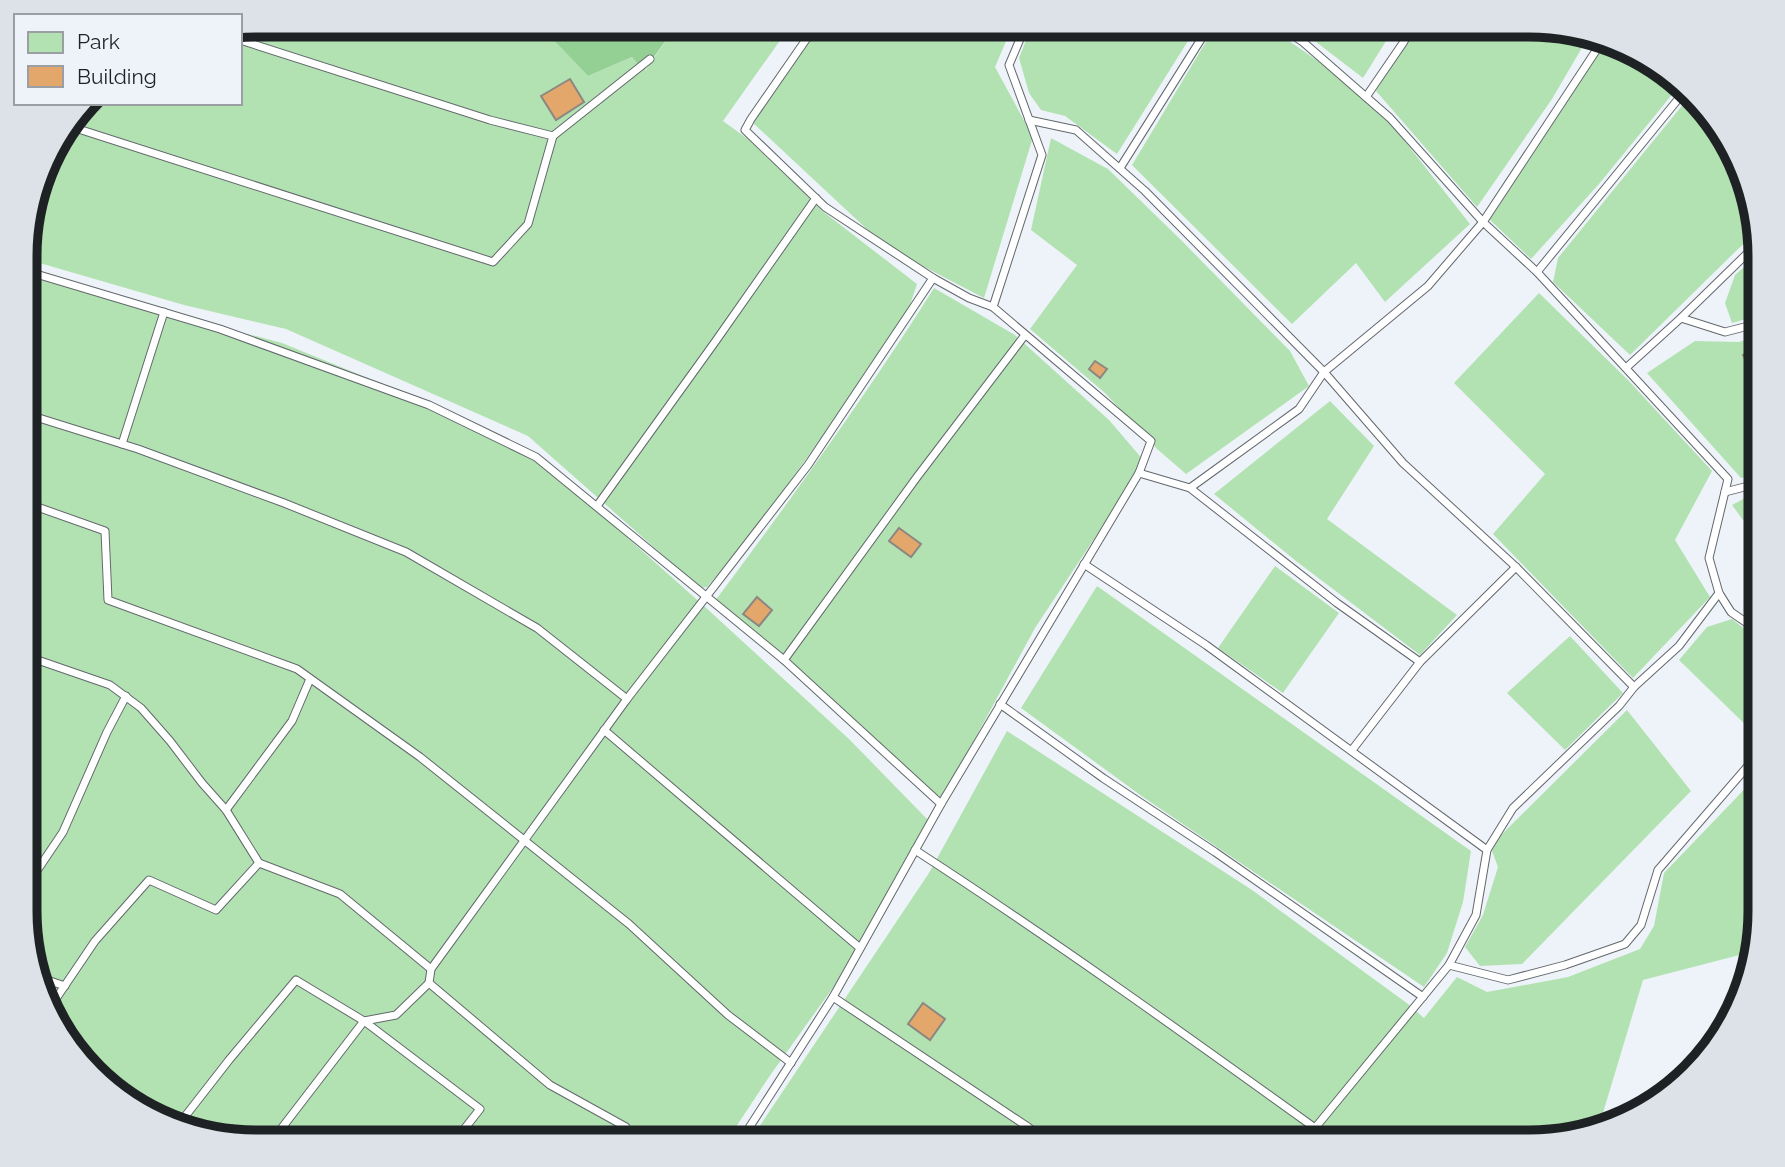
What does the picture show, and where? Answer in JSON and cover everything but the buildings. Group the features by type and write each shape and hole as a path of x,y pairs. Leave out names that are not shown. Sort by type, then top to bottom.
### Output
{"lane":[{"path":"748,1130 833,997 941,804 1139,473 1151,441 993,307 969,298 933,278 825,207 746,130 807,37"},
{"path":"993,307 1042,155 1009,65 1021,37"},
{"path":"1119,168 1202,37"},
{"path":"1296,37 1390,118 1483,222 1537,272 1728,479 1709,558 1719,593 1731,612 1748,624"},
{"path":"1366,97 1405,37"},
{"path":"242,41 490,120 553,136"},
{"path":"1190,488 1299,409 1324,372 1428,286 1483,222 1598,47"},
{"path":"78,129 493,262 528,224 553,136 650,59"},
{"path":"1537,272 1680,97"},
{"path":"1029,120 1076,130 1145,191 1324,372 1403,463 1516,567 1634,687"},
{"path":"597,506 816,198"},
{"path":"1627,367 1748,253"},
{"path":"37,274 220,329 429,405 537,457 784,660 941,804"},
{"path":"281,1130 364,1021 396,1016 429,983 431,969 604,730 808,465 933,278"},
{"path":"122,444 164,312"},
{"path":"1681,318 1724,332 1748,326"},
{"path":"784,660 917,477 1025,335"},
{"path":"37,417 122,444 284,503 406,552 537,628 627,699"},
{"path":"1139,473 1190,488 1337,603 1420,662"},
{"path":"1725,492 1748,486"},
{"path":"37,507 106,531 108,600 297,670 420,757 629,924 728,1015 790,1063"},
{"path":"1084,564 1206,645 1487,850"},
{"path":"1352,750 1420,662 1516,567"},
{"path":"915,850 1142,1005 1315,1128 1449,965 1476,915 1487,850 1513,808 1679,646 1719,593"},
{"path":"37,660 110,685 126,696 141,708 170,741 226,810 259,863 340,894 431,969"},
{"path":"226,810 292,721 310,679"},
{"path":"37,871 63,832 107,732 126,696"},
{"path":"1000,704 1423,998"},
{"path":"604,730 860,948"},
{"path":"1449,965 1508,980 1565,965 1625,944 1642,925 1658,870 1748,766"},
{"path":"55,1000 95,941 149,880 216,910 259,863"},
{"path":"48,980 65,986"},
{"path":"184,1118 296,980 364,1021 480,1109 463,1130"},
{"path":"429,983 550,1085 626,1126"},
{"path":"833,997 1032,1130"}],"green space":[{"path":"242,37 551,37 588,76 632,57 645,71 668,37 782,37 723,121 778,161 821,210 917,284 909,308 844,406 738,551 707,587 700,588 528,436 286,329 184,305 37,262 44,199 59,159 82,122 97,105 242,105"},
{"path":"551,37 668,37 644,71 632,57 588,76"},
{"path":"810,37 1008,37 995,67 1033,137 984,298 886,247 751,121"},
{"path":"1027,37 1190,37 1117,154 1065,116 1041,110 1029,93 1019,58"},
{"path":"1209,37 1283,37 1370,97 1470,224 1385,302 1356,263 1292,324 1132,165"},
{"path":"1310,37 1389,37 1363,78"},
{"path":"1402,37 1530,37 1584,44 1552,99 1477,207 1376,91 1390,56"},
{"path":"1598,47 1626,59 1675,92 1599,184 1531,259 1489,219"},
{"path":"1685,102 1703,122 1732,172 1741,199 1748,240 1630,355 1553,282 1558,258"},
{"path":"1051,138 1108,169 1290,351 1309,386 1186,474 1156,448 1105,393 1030,329 1077,265 1031,230"},
{"path":"1748,264 1748,318 1732,323 1725,303 1735,275"},
{"path":"37,277 282,343 429,403 528,449 849,739 928,820 855,957 734,1130 255,1130 199,1123 172,1114 122,1085 101,1066 82,1045 53,995 39,940"},
{"path":"934,288 1015,335 1109,420 1145,462 1035,628 940,803 901,773 856,727 715,601 828,447"},
{"path":"1539,293 1628,380 1712,471 1675,540 1710,597 1633,678 1493,534 1545,474 1454,383"},
{"path":"1748,339 1748,476 1741,478 1647,373 1695,341 1739,342"},
{"path":"1330,401 1374,446 1327,519 1457,615 1420,655 1296,561 1214,494"},
{"path":"1748,496 1748,527 1732,505"},
{"path":"1275,566 1339,613 1283,693 1218,648"},
{"path":"1097,586 1471,851 1463,902 1447,953 1424,987 1143,797 1021,708"},
{"path":"1732,619 1748,632 1748,727 1679,660 1707,627"},
{"path":"1570,636 1623,693 1565,750 1507,693"},
{"path":"1627,710 1691,791 1522,964 1480,966 1465,947 1483,915 1498,867 1490,846"},
{"path":"1007,731 1252,890 1424,1018 1457,977 1487,992 1568,977 1640,949 1654,926 1664,873 1748,786 1748,926 1744,954 1643,980 1601,1118 1544,1130 757,1130 929,873"}]}
